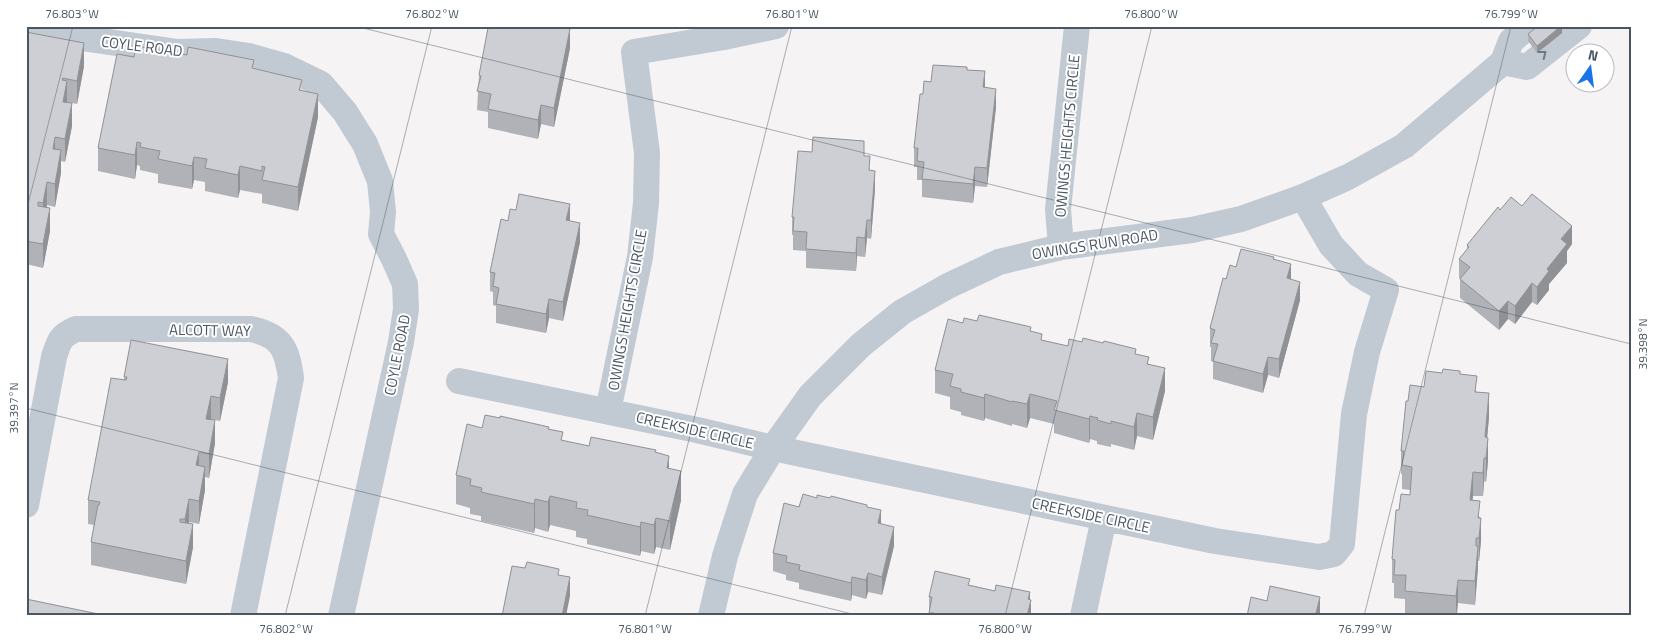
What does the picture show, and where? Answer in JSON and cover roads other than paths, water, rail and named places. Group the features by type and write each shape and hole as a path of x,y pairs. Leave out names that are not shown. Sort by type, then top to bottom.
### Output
{"street":[{"name":"OWINGS HEIGHTS CIRCLE","path":"608,411 640,257 646,203 647,152 634,52 776,26"},
{"name":"OWINGS HEIGHTS CIRCLE","path":"1061,247 1058,209 1077,26"},
{"name":"OWINGS RUN ROAD","path":"711,616 725,556 745,494 773,448 810,396 860,345 902,312 948,286 999,262 1061,247 1192,230 1241,219 1304,198 1348,177 1404,146 1503,62 1511,41 1529,26"},
{"path":"1503,62 1527,67 1579,26"},
{"name":"COYLE ROAD","path":"26,30 178,52 216,51 249,56 284,66 321,84 345,112 365,144 380,181 383,212 381,234 404,284 406,309 341,616"},
{"name":"CREEKSIDE CIRCLE","path":"459,381 608,411 773,448 1214,541 1319,557 1334,554 1342,544 1354,414 1367,352 1386,290 1358,274 1331,245 1304,198"},
{"name":"ALCOTT WAY","path":"26,505 54,357 58,342 64,334 76,329 251,329 266,332 283,347 288,359 291,378 243,616"},
{"path":"1083,616 1104,518"}]}
